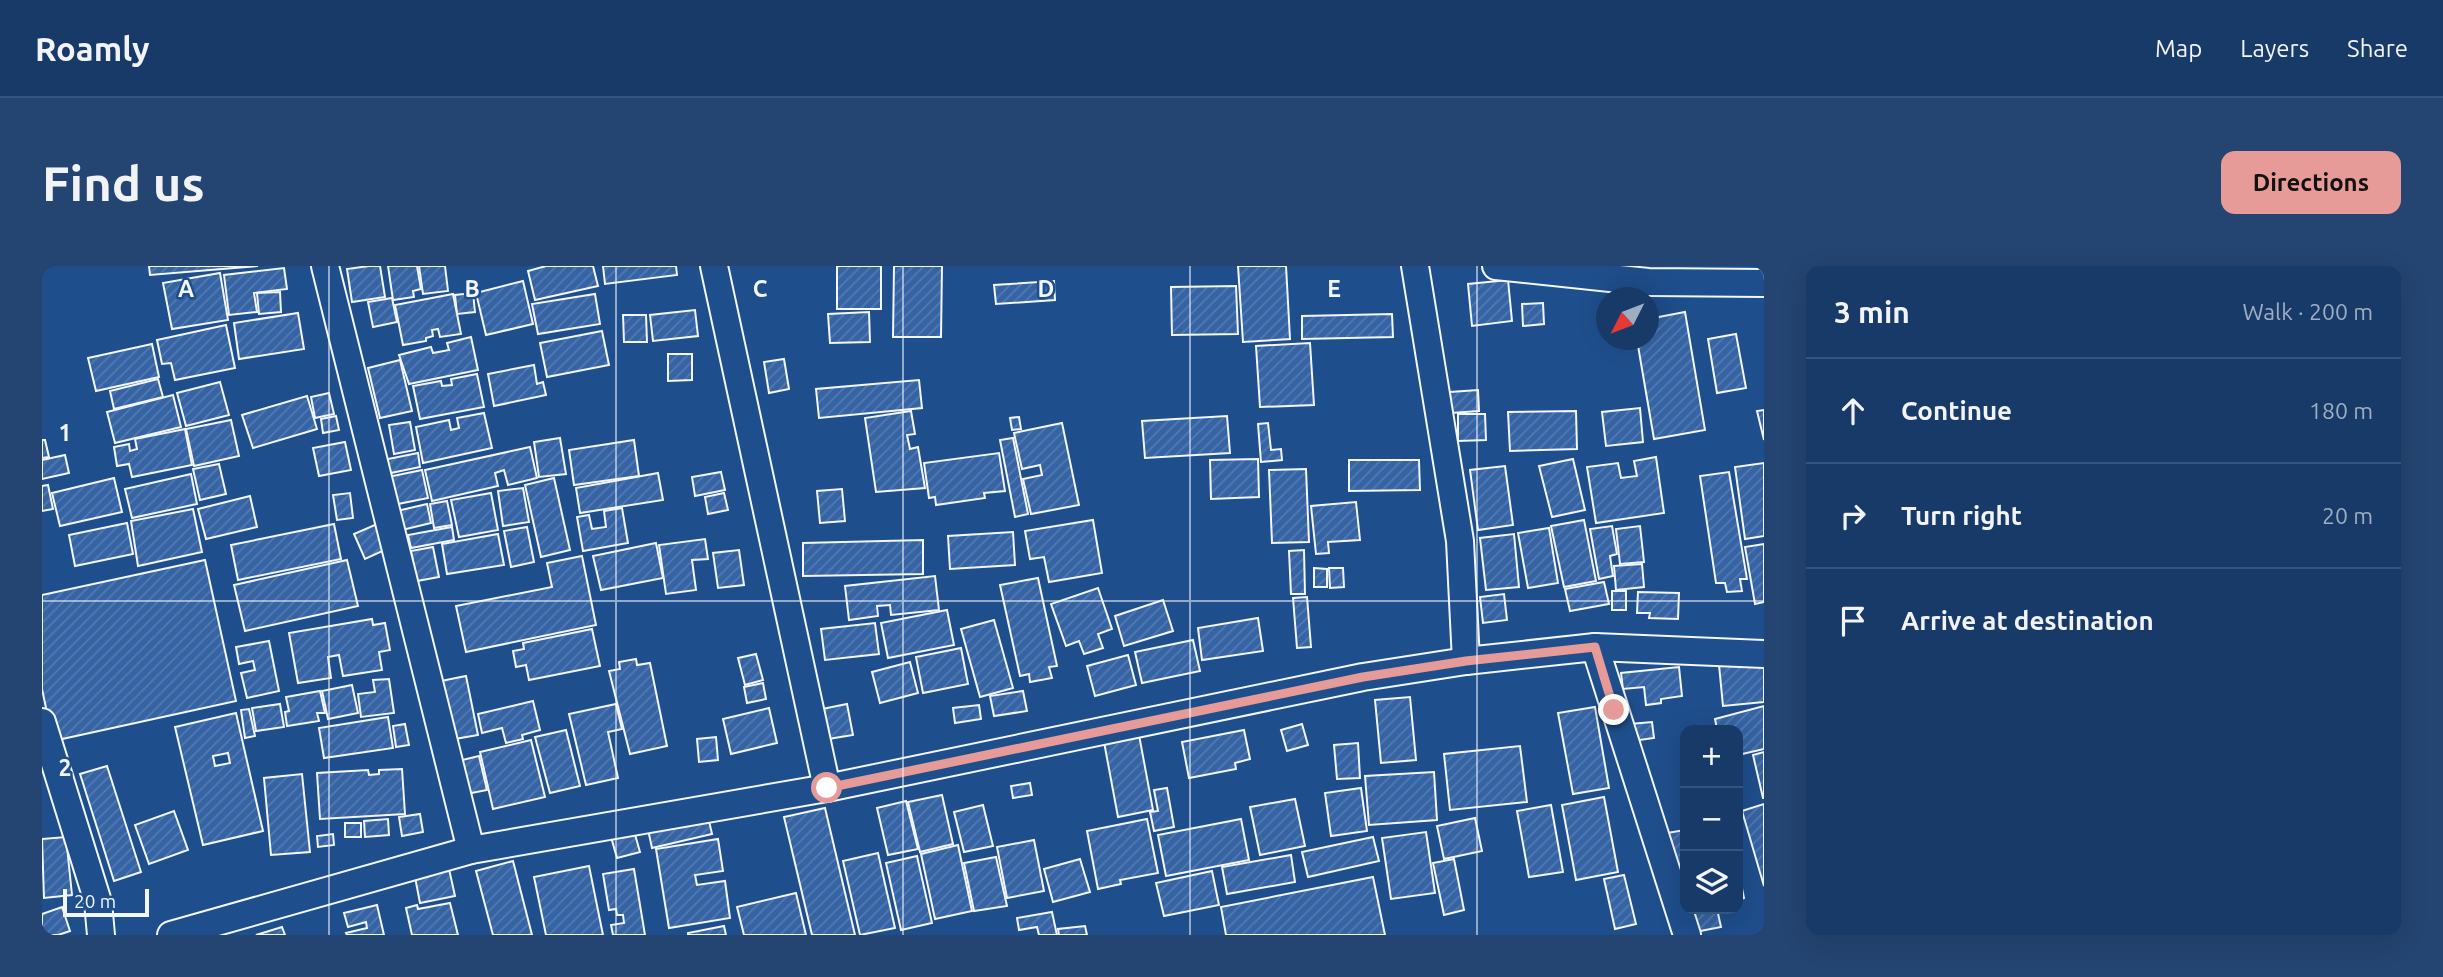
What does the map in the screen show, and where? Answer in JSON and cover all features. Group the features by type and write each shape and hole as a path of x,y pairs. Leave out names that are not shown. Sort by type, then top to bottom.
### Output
{"street":[{"path":"325,266 471,850"},
{"path":"714,266 827,788"},
{"path":"1415,266 1460,541 1466,661"},
{"path":"1496,266 1648,282 1764,282"},
{"path":"171,935 471,850 827,788 1338,682 1466,661 1595,647 1764,654"},
{"path":"1595,647 1687,935"},
{"path":"42,722 98,902 102,935"}],"building":[{"path":"149,266 258,266 150,275"},
{"path":"380,266 385,297 352,302 347,269"},
{"path":"388,266 417,266 421,289 413,291 414,297 393,300"},
{"path":"419,266 445,266 448,291 423,294"},
{"path":"546,266 593,266 598,286 535,300 528,271"},
{"path":"603,266 676,266 677,275 605,284"},
{"path":"837,266 881,266 881,309 837,309"},
{"path":"894,266 942,266 941,337 893,337"},
{"path":"1238,266 1286,266 1290,339 1243,342"},
{"path":"284,268 287,289 254,293 257,312 229,315 224,275"},
{"path":"220,273 228,320 172,329 163,283"},
{"path":"1508,280 1512,321 1472,326 1468,284"},
{"path":"523,281 533,324 486,335 476,293"},
{"path":"1054,281 1055,300 996,304 994,285"},
{"path":"1236,286 1238,334 1172,335 1171,287"},
{"path":"280,292 281,312 259,314 257,293"},
{"path":"473,293 475,312 457,314 455,295"},
{"path":"453,294 461,334 440,337 438,329 432,330 433,336 426,338 426,341 403,345 395,305"},
{"path":"595,294 600,324 538,334 532,304"},
{"path":"392,298 397,322 373,327 368,302"},
{"path":"1543,303 1544,324 1523,326 1522,304"},
{"path":"695,310 698,336 653,341 650,315"},
{"path":"869,312 870,342 830,343 828,314"},
{"path":"1685,312 1705,430 1654,439 1639,350 1659,350 1659,317"},
{"path":"298,313 304,349 239,359 234,323"},
{"path":"1392,314 1393,337 1302,339 1302,316"},
{"path":"623,315 646,315 647,342 624,342"},
{"path":"226,325 235,368 175,380 171,363 162,364 157,340"},
{"path":"602,331 609,365 547,377 540,343"},
{"path":"1736,334 1746,388 1717,393 1708,339"},
{"path":"471,337 478,370 409,384 399,355 431,347 433,353 449,350 447,343"},
{"path":"1310,343 1314,405 1260,407 1256,346"},
{"path":"152,344 159,377 96,391 88,358"},
{"path":"668,354 692,354 692,380 668,381"},
{"path":"784,359 789,389 769,393 764,362"},
{"path":"400,360 412,411 380,418 368,368"},
{"path":"534,365 537,384 543,382 546,395 494,406 488,374"},
{"path":"477,374 484,407 420,419 413,386 441,381 442,386 452,385 451,379"},
{"path":"158,379 163,397 114,409 110,391"},
{"path":"919,380 922,408 819,418 816,389"},
{"path":"220,382 229,415 186,426 177,393"},
{"path":"1478,390 1479,411 1451,413 1450,392"},
{"path":"329,393 334,414 315,418 311,397"},
{"path":"173,395 181,427 115,443 107,412"},
{"path":"307,396 317,429 253,448 242,415"},
{"path":"1640,408 1643,442 1606,446 1602,412"},
{"path":"1764,410 1764,440 1757,411"},
{"path":"911,411 915,434 907,435 910,449 918,447 925,488 876,492 865,418"},
{"path":"1576,411 1577,449 1510,451 1508,412"},
{"path":"484,413 492,448 423,463 416,427 449,420 451,430 459,428 457,418"},
{"path":"1458,414 1485,414 1486,440 1458,441"},
{"path":"336,416 339,430 323,433 321,419"},
{"path":"1227,416 1230,453 1145,458 1142,421"},
{"path":"1019,417 1021,429 1012,430 1010,418"},
{"path":"231,420 239,456 194,466 186,429"},
{"path":"410,422 415,450 394,454 389,425"},
{"path":"1062,423 1079,505 1031,514 1023,479 1042,475 1040,465 1022,469 1014,433"},
{"path":"1268,423 1271,450 1281,449 1282,460 1261,462 1258,424"},
{"path":"185,429 192,465 132,477 129,464 117,466 114,447 129,444 130,451 137,449 135,439"},
{"path":"560,438 566,474 539,477 534,442"},
{"path":"1013,438 1028,514 1015,517 1000,440"},
{"path":"42,440 45,440 49,457 42,458"},
{"path":"634,440 639,476 574,485 569,450"},
{"path":"345,442 351,470 319,476 313,448"},
{"path":"530,447 537,478 508,485 504,470 495,473 498,486 432,501 425,470"},
{"path":"418,453 420,467 386,474 383,460"},
{"path":"999,453 1005,491 984,493 985,498 936,505 935,497 929,498 924,463"},
{"path":"65,455 69,473 42,479 42,460"},
{"path":"1656,457 1664,513 1596,523 1587,467 1618,463 1621,478 1637,476 1634,461"},
{"path":"1258,459 1259,497 1211,499 1210,460"},
{"path":"1573,459 1585,510 1552,517 1539,466"},
{"path":"1349,460 1419,460 1420,490 1349,491"},
{"path":"1764,463 1764,536 1745,539 1735,467"},
{"path":"219,464 226,494 200,500 193,469"},
{"path":"1505,466 1513,525 1478,530 1470,470"},
{"path":"1306,469 1309,542 1272,543 1269,470"},
{"path":"422,470 428,498 393,505 388,477"},
{"path":"721,472 725,490 695,496 692,477"},
{"path":"1729,472 1747,579 1740,579 1742,591 1727,592 1725,583 1716,583 1700,476"},
{"path":"658,473 663,500 580,513 576,488"},
{"path":"191,474 197,504 132,518 125,489"},
{"path":"114,478 122,512 60,526 52,493"},
{"path":"554,478 570,550 541,557 525,485"},
{"path":"48,485 53,509 42,511 42,486"},
{"path":"523,488 529,522 503,526 498,491"},
{"path":"842,489 845,521 820,523 817,491"},
{"path":"350,493 353,518 337,520 333,495"},
{"path":"491,493 498,530 459,537 451,500"},
{"path":"724,493 728,510 708,514 705,497"},
{"path":"250,496 257,527 206,539 198,509"},
{"path":"447,501 452,525 434,528 430,504"},
{"path":"1356,502 1360,540 1328,542 1329,553 1316,554 1311,506"},
{"path":"427,504 431,523 402,530 397,511"},
{"path":"622,508 628,543 583,551 577,517 589,515 592,529 606,527 604,511"},
{"path":"193,509 202,552 138,566 131,521"},
{"path":"1093,520 1102,573 1049,582 1044,557 1030,559 1025,531"},
{"path":"1584,520 1596,581 1564,587 1551,526"},
{"path":"127,523 133,554 75,566 69,535"},
{"path":"334,524 341,559 238,580 231,545"},
{"path":"377,524 389,548 365,559 354,534"},
{"path":"1612,526 1617,554 1610,556 1613,576 1599,579 1590,529"},
{"path":"1640,526 1644,562 1620,564 1616,529"},
{"path":"452,527 454,540 411,548 408,535"},
{"path":"527,527 534,562 511,567 504,531"},
{"path":"1549,528 1558,583 1528,588 1518,533"},
{"path":"1013,532 1015,565 950,569 948,536"},
{"path":"498,534 504,565 447,574 442,544"},
{"path":"1514,534 1519,587 1486,590 1480,538"},
{"path":"705,539 708,559 692,560 696,590 666,594 659,545"},
{"path":"923,540 923,574 803,576 803,543"},
{"path":"656,543 663,578 601,590 593,556"},
{"path":"1764,544 1764,602 1755,604 1745,547"},
{"path":"433,547 439,577 417,581 411,551"},
{"path":"739,550 744,585 718,588 713,553"},
{"path":"1304,550 1305,594 1291,594 1289,551"},
{"path":"582,556 596,625 466,652 456,606 552,587 547,563"},
{"path":"205,560 236,701 53,741 42,689 42,595"},
{"path":"347,560 358,606 245,631 234,585"},
{"path":"1642,564 1644,587 1616,590 1614,566"},
{"path":"1314,568 1327,569 1327,587 1314,587"},
{"path":"1329,568 1343,568 1344,587 1330,588"},
{"path":"935,576 939,610 891,615 890,605 877,606 878,616 849,620 845,586"},
{"path":"1038,578 1057,666 1049,667 1052,678 1030,682 1029,674 1020,676 1000,585"},
{"path":"1604,582 1609,604 1570,611 1565,589"},
{"path":"1098,588 1112,629 1098,634 1103,648 1084,654 1079,641 1066,646 1051,604"},
{"path":"1612,591 1626,591 1626,610 1612,610"},
{"path":"1638,592 1679,593 1678,619 1649,618 1650,613 1637,613"},
{"path":"1504,594 1507,620 1483,623 1480,597"},
{"path":"1307,597 1311,647 1297,648 1293,598"},
{"path":"1163,600 1173,631 1124,646 1115,616"},
{"path":"947,610 954,645 888,658 881,623"},
{"path":"1258,618 1263,651 1202,660 1198,628"},
{"path":"372,619 373,625 385,623 390,650 379,652 382,670 343,676 339,655 328,657 331,678 298,683 289,633"},
{"path":"994,620 1013,688 980,697 961,629"},
{"path":"875,623 879,654 825,660 821,629"},
{"path":"592,629 600,666 529,680 526,665 516,667 513,651 524,649 523,643"},
{"path":"1193,640 1200,671 1142,683 1135,652"},
{"path":"269,641 279,691 247,698 241,673 255,670 253,661 239,664 236,647"},
{"path":"961,648 968,684 923,693 916,657"},
{"path":"756,654 763,680 745,685 738,658"},
{"path":"1128,655 1136,685 1095,696 1087,666"},
{"path":"636,659 637,665 650,663 667,746 630,754 609,671 620,669 619,662"},
{"path":"1764,661 1764,702 1723,706 1719,665"},
{"path":"910,662 918,693 880,703 872,672"},
{"path":"1679,667 1682,696 1661,699 1661,703 1646,705 1644,687 1623,689 1621,673"},
{"path":"466,676 478,735 449,740 436,682"},
{"path":"389,679 394,713 361,717 358,694 375,692 373,680"},
{"path":"763,683 766,699 747,703 744,687"},
{"path":"352,685 358,713 328,719 322,691"},
{"path":"320,691 325,713 317,713 319,721 287,726 285,712 289,711 286,697"},
{"path":"1023,691 1027,711 994,716 990,696"},
{"path":"1410,697 1416,760 1381,763 1375,700"},
{"path":"533,701 540,730 522,735 523,739 506,743 502,728 482,733 478,714"},
{"path":"280,704 284,727 256,731 252,708"},
{"path":"616,704 622,729 608,732 618,778 586,785 569,714"},
{"path":"847,704 853,735 828,739 822,709"},
{"path":"979,705 981,719 955,723 953,708"},
{"path":"1764,706 1764,749 1743,754 1743,725 1716,725 1715,719"},
{"path":"1595,707 1609,788 1573,794 1558,713"},
{"path":"769,708 777,743 731,754 723,719"},
{"path":"249,709 255,736 245,738 241,710"},
{"path":"236,713 263,831 203,845 175,727","holes":["228,753 230,763 215,766 213,756"]},
{"path":"388,717 393,748 324,758 319,728"},
{"path":"1652,722 1654,738 1632,741 1630,724"},
{"path":"405,724 409,745 396,747 393,726"},
{"path":"1302,724 1308,745 1287,751 1281,730"},
{"path":"566,730 580,786 550,793 535,737"},
{"path":"1244,730 1250,759 1235,763 1236,769 1189,778 1182,742"},
{"path":"1139,735 1153,810 1118,817 1104,742"},
{"path":"716,737 718,760 699,762 697,739"},
{"path":"531,740 545,797 493,809 480,752"},
{"path":"1358,743 1360,778 1337,779 1334,745"},
{"path":"1520,746 1527,802 1450,810 1444,754"},
{"path":"1764,752 1764,798 1763,798 1753,755"},
{"path":"479,756 487,790 461,795 454,762"},
{"path":"107,766 141,872 114,881 80,774"},
{"path":"402,769 405,814 320,819 317,773 368,770 369,775 379,774 379,770"},
{"path":"1434,772 1437,820 1369,825 1365,776"},
{"path":"302,774 310,852 271,855 264,778"},
{"path":"1030,783 1032,795 1013,798 1011,786"},
{"path":"1167,788 1174,827 1154,831 1150,812 1158,811 1154,790"},
{"path":"1361,788 1367,831 1331,836 1325,793"},
{"path":"942,795 953,844 920,852 908,802"},
{"path":"1604,797 1618,872 1576,880 1562,805"},
{"path":"1295,799 1305,846 1260,855 1250,807"},
{"path":"906,801 918,849 888,855 877,808"},
{"path":"1764,804 1764,886 1743,814 1743,811"},
{"path":"983,805 993,846 964,852 954,812"},
{"path":"1551,805 1563,872 1529,877 1517,811"},
{"path":"825,808 855,935 812,935 784,817"},
{"path":"174,811 188,850 149,864 135,825"},
{"path":"707,812 712,834 652,848 647,825"},
{"path":"420,814 423,832 402,836 399,817"},
{"path":"1475,818 1482,851 1444,859 1437,826"},
{"path":"388,819 389,835 365,837 364,821"},
{"path":"1147,819 1158,873 1120,880 1121,884 1098,889 1087,831"},
{"path":"1241,819 1249,860 1166,876 1158,835"},
{"path":"345,823 361,823 361,837 345,837"},
{"path":"634,831 640,852 617,858 611,837"},
{"path":"1680,831 1680,890 1667,833"},
{"path":"1426,832 1435,893 1391,899 1382,838"},
{"path":"333,834 334,845 318,847 317,836"},
{"path":"66,837 72,895 44,898 42,839"},
{"path":"1373,837 1379,861 1308,877 1302,852"},
{"path":"718,839 723,871 695,875 697,885 725,881 730,918 669,928 656,849"},
{"path":"1034,840 1044,891 1007,898 997,847"},
{"path":"958,845 972,911 935,919 921,854"},
{"path":"878,853 895,928 860,935 843,861"},
{"path":"1291,855 1295,882 1227,894 1222,867"},
{"path":"917,856 932,923 901,930 886,863"},
{"path":"996,857 1007,906 974,911 964,863"},
{"path":"1080,859 1090,892 1053,902 1044,869"},
{"path":"1454,859 1464,910 1444,915 1433,863"},
{"path":"513,861 532,935 493,935 476,871"},
{"path":"589,866 603,935 546,935 534,877"},
{"path":"449,869 455,896 420,903 415,877"},
{"path":"634,869 645,935 613,935 611,925 624,923 623,915 617,915 616,909 609,910 603,874"},
{"path":"1212,871 1219,905 1164,916 1156,883"},
{"path":"1624,875 1636,924 1615,929 1604,879"},
{"path":"1373,877 1385,935 1226,935 1221,907"},
{"path":"796,893 806,935 744,935 737,907"},
{"path":"450,903 458,935 412,935 406,908 417,905 418,909"},
{"path":"377,905 384,935 347,935 346,933 367,928 366,922 348,927 344,913"},
{"path":"62,907 70,931 58,935 42,935 42,914"},
{"path":"1052,912 1057,935 1039,935 1037,927 1019,930 1017,918"},
{"path":"1686,914 1718,914 1721,927 1690,933"},
{"path":"724,926 726,935 688,935 688,933"},
{"path":"1085,926 1087,935 1059,935 1058,929"},
{"path":"282,927 285,935 256,935"}],"route":[{"path":"827,788 1363,677 1466,661 1595,647 1614,710"}]}
